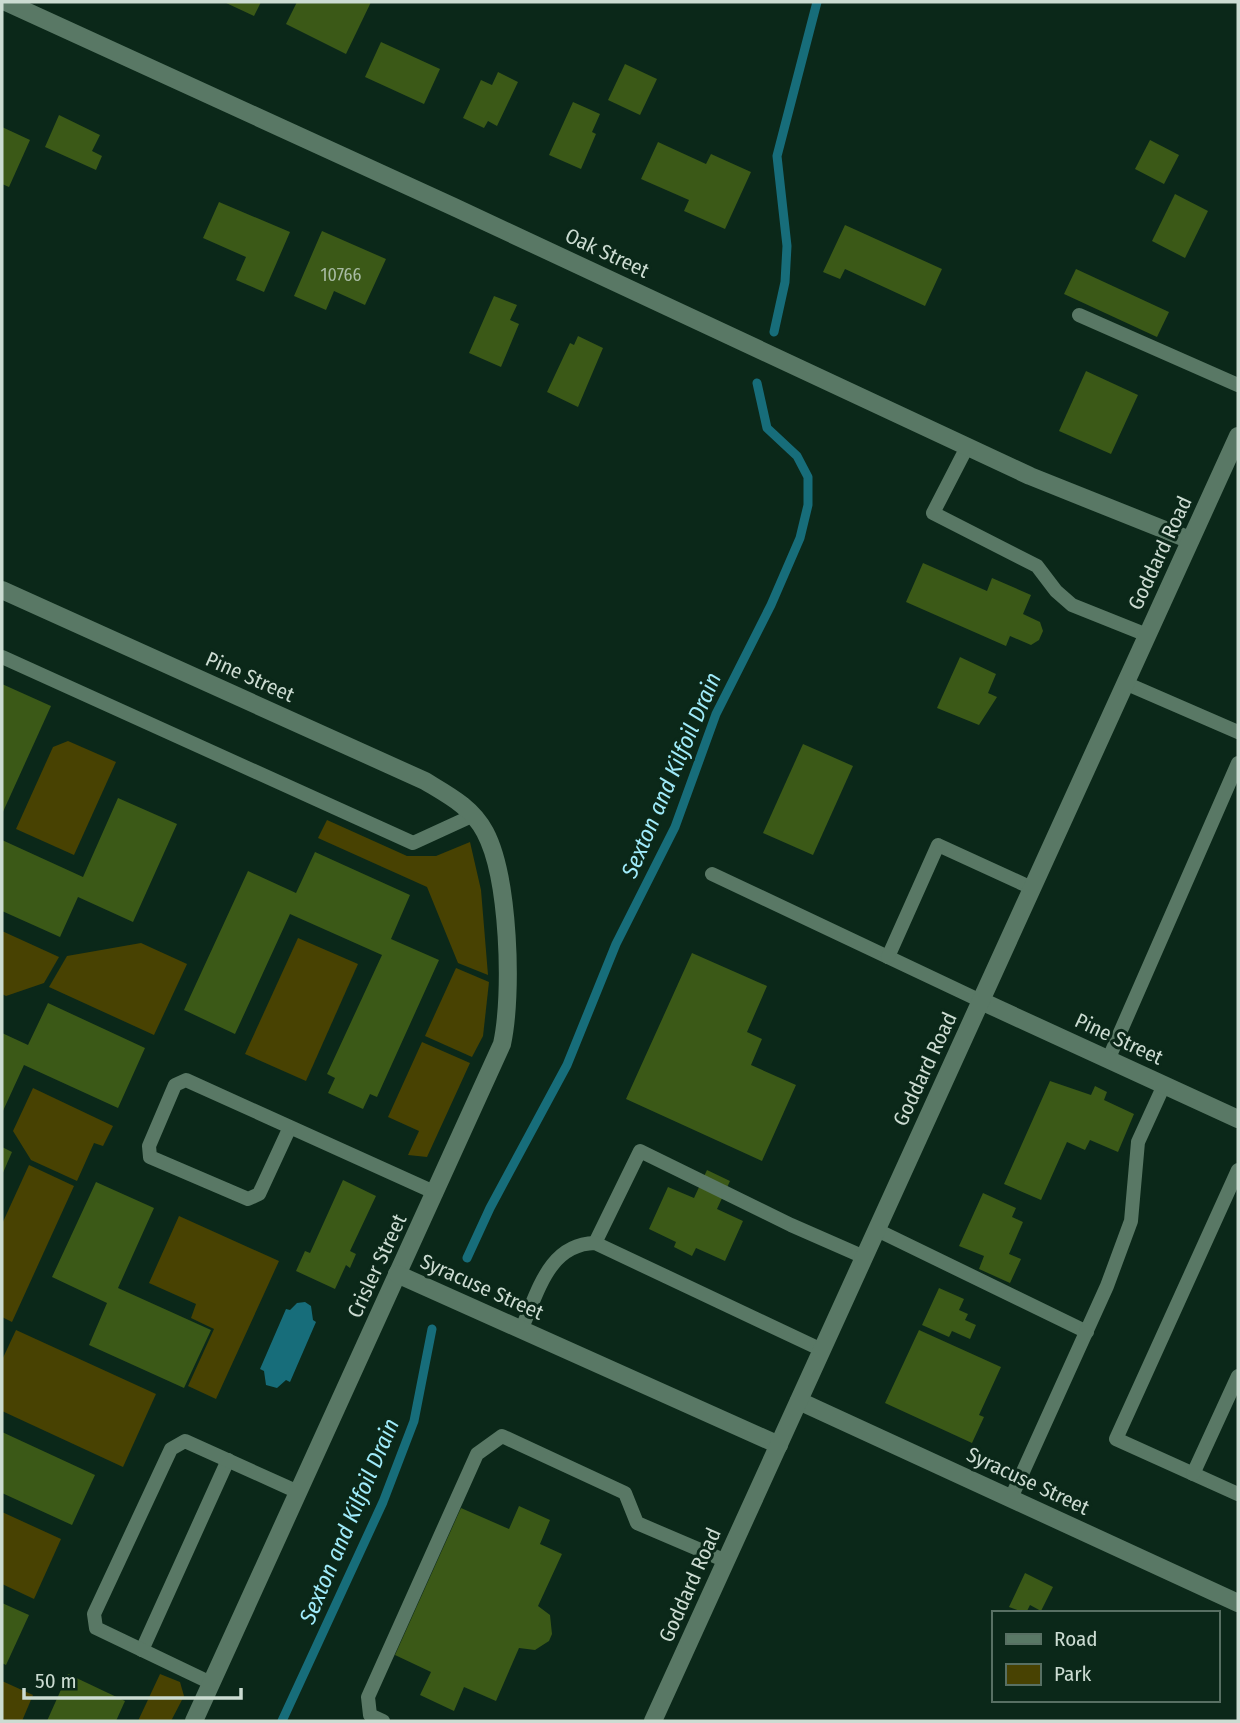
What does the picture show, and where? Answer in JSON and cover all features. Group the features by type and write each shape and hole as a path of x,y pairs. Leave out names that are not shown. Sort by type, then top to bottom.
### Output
{"street":[{"name":"Oak Street","path":"6,2 1030,476 1190,540"},
{"name":"Goddard Road","path":"653,1721 1238,436"},
{"name":"Pine Street","path":"2,590 425,780 459,801 474,815"},
{"name":"Crisler Street","path":"194,1721 493,1069 508,1018 510,984 497,863 485,832 474,815"},
{"name":"Pine Street","path":"981,1001 1238,1119"},
{"name":"Syracuse Street","path":"397,1274 779,1446"},
{"name":"Syracuse Street","path":"799,1401 1238,1603"}],"lane":[{"path":"1079,315 1238,385"},
{"path":"967,447 933,513 1037,566 1072,605 1147,635"},
{"path":"2,657 413,843 474,815"},
{"path":"1125,683 1238,732"},
{"path":"1108,1059 1238,763"},
{"path":"888,957 938,845 1032,888"},
{"path":"712,874 981,1001"},
{"path":"290,1126 259,1194 248,1199 150,1157 149,1146 175,1085 186,1080 290,1126 436,1193"},
{"path":"1010,1498 1087,1332 1131,1221 1138,1142 1164,1085"},
{"path":"595,1243 640,1151 791,1225 864,1257"},
{"path":"1238,1170 1116,1439 1238,1494"},
{"path":"877,1230 1087,1332"},
{"path":"521,1330 552,1262 576,1243 595,1243 822,1350"},
{"path":"1193,1474 1238,1376"},
{"path":"373,1719 368,1697 477,1454 502,1436 625,1493 637,1523 726,1561"},
{"path":"211,1683 96,1628 94,1614 171,1449 186,1441 298,1492"},
{"path":"142,1650 228,1460"}],"green space":[{"path":"68,741 116,762 74,855 16,829 53,747"},
{"path":"327,820 407,856 436,856 470,842 481,890 488,975 458,963 427,887 318,838"},
{"path":"2,931 59,957 44,983 6,996 2,994"},
{"path":"298,938 358,964 306,1081 245,1054"},
{"path":"141,943 187,964 154,1035 49,987 67,956"},
{"path":"456,968 489,982 483,1036 472,1057 425,1036"},
{"path":"422,1042 470,1063 427,1157 408,1155 419,1131 388,1117"},
{"path":"33,1088 113,1126 103,1146 94,1143 77,1181 31,1160 13,1131"},
{"path":"29,1165 74,1186 12,1322 2,1317 2,1224"},
{"path":"179,1216 279,1261 216,1399 188,1386 214,1329 191,1318 196,1304 149,1283"},
{"path":"16,1330 156,1394 123,1467 2,1411 2,1360"},
{"path":"2,1512 61,1539 34,1599 2,1584"},
{"path":"160,1674 180,1682 184,1696 171,1721 138,1721"},
{"path":"2,1681 33,1695 22,1721 2,1721"}],"water":[{"path":"305,1302 311,1306 313,1320 316,1322 290,1382 286,1380 277,1388 266,1385 264,1371 260,1369 286,1309 290,1310 297,1303"}],"building":[{"path":"224,2 261,2 254,16"},
{"path":"297,2 371,2 346,54 286,24"},
{"path":"381,42 440,69 424,104 365,77"},
{"path":"625,64 657,79 640,115 608,100"},
{"path":"498,72 518,82 497,126 488,121 484,128 463,118 481,80 492,85"},
{"path":"573,102 600,114 592,132 596,134 581,169 549,155"},
{"path":"59,115 100,135 92,151 102,156 96,170 45,147"},
{"path":"2,127 30,140 9,187 2,184"},
{"path":"1150,140 1179,155 1164,184 1135,169"},
{"path":"658,142 706,164 711,154 751,172 725,229 684,211 689,200 641,179"},
{"path":"1175,194 1208,211 1185,258 1152,241"},
{"path":"219,202 290,232 264,292 236,280 246,257 203,238"},
{"path":"845,225 942,269 925,306 845,269 840,279 823,272"},
{"path":"322,231 386,259 365,305 334,291 326,310 294,296"},
{"path":"1076,269 1169,312 1157,337 1064,294"},
{"path":"494,296 517,305 510,320 519,324 501,367 469,353"},
{"path":"578,336 603,348 578,407 547,392 570,343 574,345"},
{"path":"1086,371 1138,395 1111,454 1059,431"},
{"path":"923,563 987,591 992,578 1031,595 1023,614 1040,622 1043,631 1039,640 1031,645 1010,636 1006,646 906,602"},
{"path":"960,657 996,674 988,693 997,697 979,725 937,708"},
{"path":"2,684 51,706 2,814"},
{"path":"803,744 853,766 813,855 763,833"},
{"path":"118,798 177,824 133,922 78,897 60,937 2,911 2,840 83,877"},
{"path":"315,852 410,895 391,939 439,960 377,1097 370,1094 363,1109 328,1093 335,1078 327,1074 382,955 290,914 235,1034 184,1010 248,871 296,893"},
{"path":"692,953 767,986 747,1032 762,1039 751,1065 796,1085 762,1161 626,1099"},
{"path":"48,1003 145,1048 118,1108 24,1065 2,1113 2,1033 28,1045"},
{"path":"1050,1081 1091,1095 1095,1086 1107,1092 1104,1100 1134,1114 1118,1152 1090,1140 1085,1150 1067,1142 1041,1200 1004,1184"},
{"path":"2,1147 12,1152 2,1175"},
{"path":"707,1170 730,1181 717,1209 743,1221 725,1261 696,1248 692,1256 674,1247 676,1242 649,1229 668,1187 694,1198"},
{"path":"343,1180 376,1196 350,1251 356,1254 350,1268 346,1265 335,1289 296,1271 305,1251 310,1253"},
{"path":"96,1182 154,1208 118,1288 211,1330 184,1388 89,1345 107,1303 52,1277"},
{"path":"983,1193 1016,1208 1012,1217 1023,1222 1009,1254 1021,1259 1010,1283 979,1269 984,1256 959,1246"},
{"path":"939,1288 964,1299 959,1310 968,1314 965,1320 976,1325 970,1339 952,1331 949,1337 922,1325"},
{"path":"919,1330 1001,1367 979,1415 984,1417 972,1443 885,1403"},
{"path":"2,1432 95,1475 72,1525 2,1493"},
{"path":"519,1506 550,1520 540,1544 562,1554 538,1606 550,1615 552,1634 549,1641 535,1650 519,1648 496,1701 464,1687 454,1711 420,1695 431,1672 395,1655 461,1508 509,1529"},
{"path":"1025,1573 1053,1587 1041,1611 1030,1605 1027,1611 1009,1607"},
{"path":"2,1603 29,1615 6,1665 2,1663"},
{"path":"68,1674 125,1701 116,1721 47,1721"}],"waterway":[{"name":"Sexton and Kilfoil Drain","path":"774,332 785,282 787,246 777,156 817,2"},
{"name":"Sexton and Kilfoil Drain","path":"467,1258 490,1208 567,1065 616,944 675,827 716,714 771,605 800,538 808,505 808,477 797,456 767,428 757,383"},
{"name":"Sexton and Kilfoil Drain","path":"282,1721 383,1502 414,1421 432,1329"}]}
